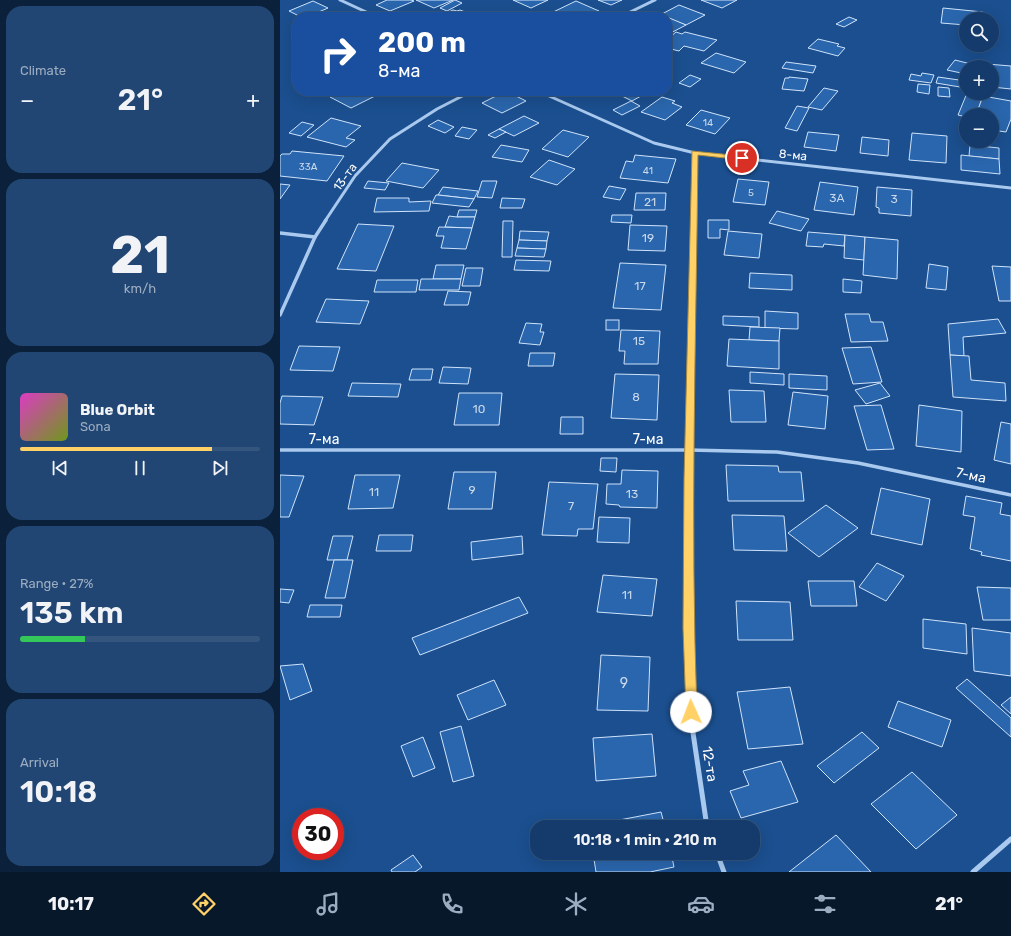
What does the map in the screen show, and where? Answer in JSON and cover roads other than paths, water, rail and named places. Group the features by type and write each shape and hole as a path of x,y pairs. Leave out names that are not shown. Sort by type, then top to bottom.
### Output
{"street":[{"path":"340,0 366,12"},
{"path":"630,12 655,0"},
{"name":"13-та","path":"280,316 315,237 355,176 372,156 390,139 437,109 462,96"},
{"name":"8-ма","path":"549,96 654,143 695,153 1011,188"},
{"name":"12-та","path":"695,153 689,450 688,628 692,726 706,820"},
{"path":"280,233 315,237"},
{"name":"7-ма","path":"280,450 689,450 777,452 858,462 1011,495"},
{"path":"973,872 1011,838"},
{"path":"720,860 724,872"}]}
